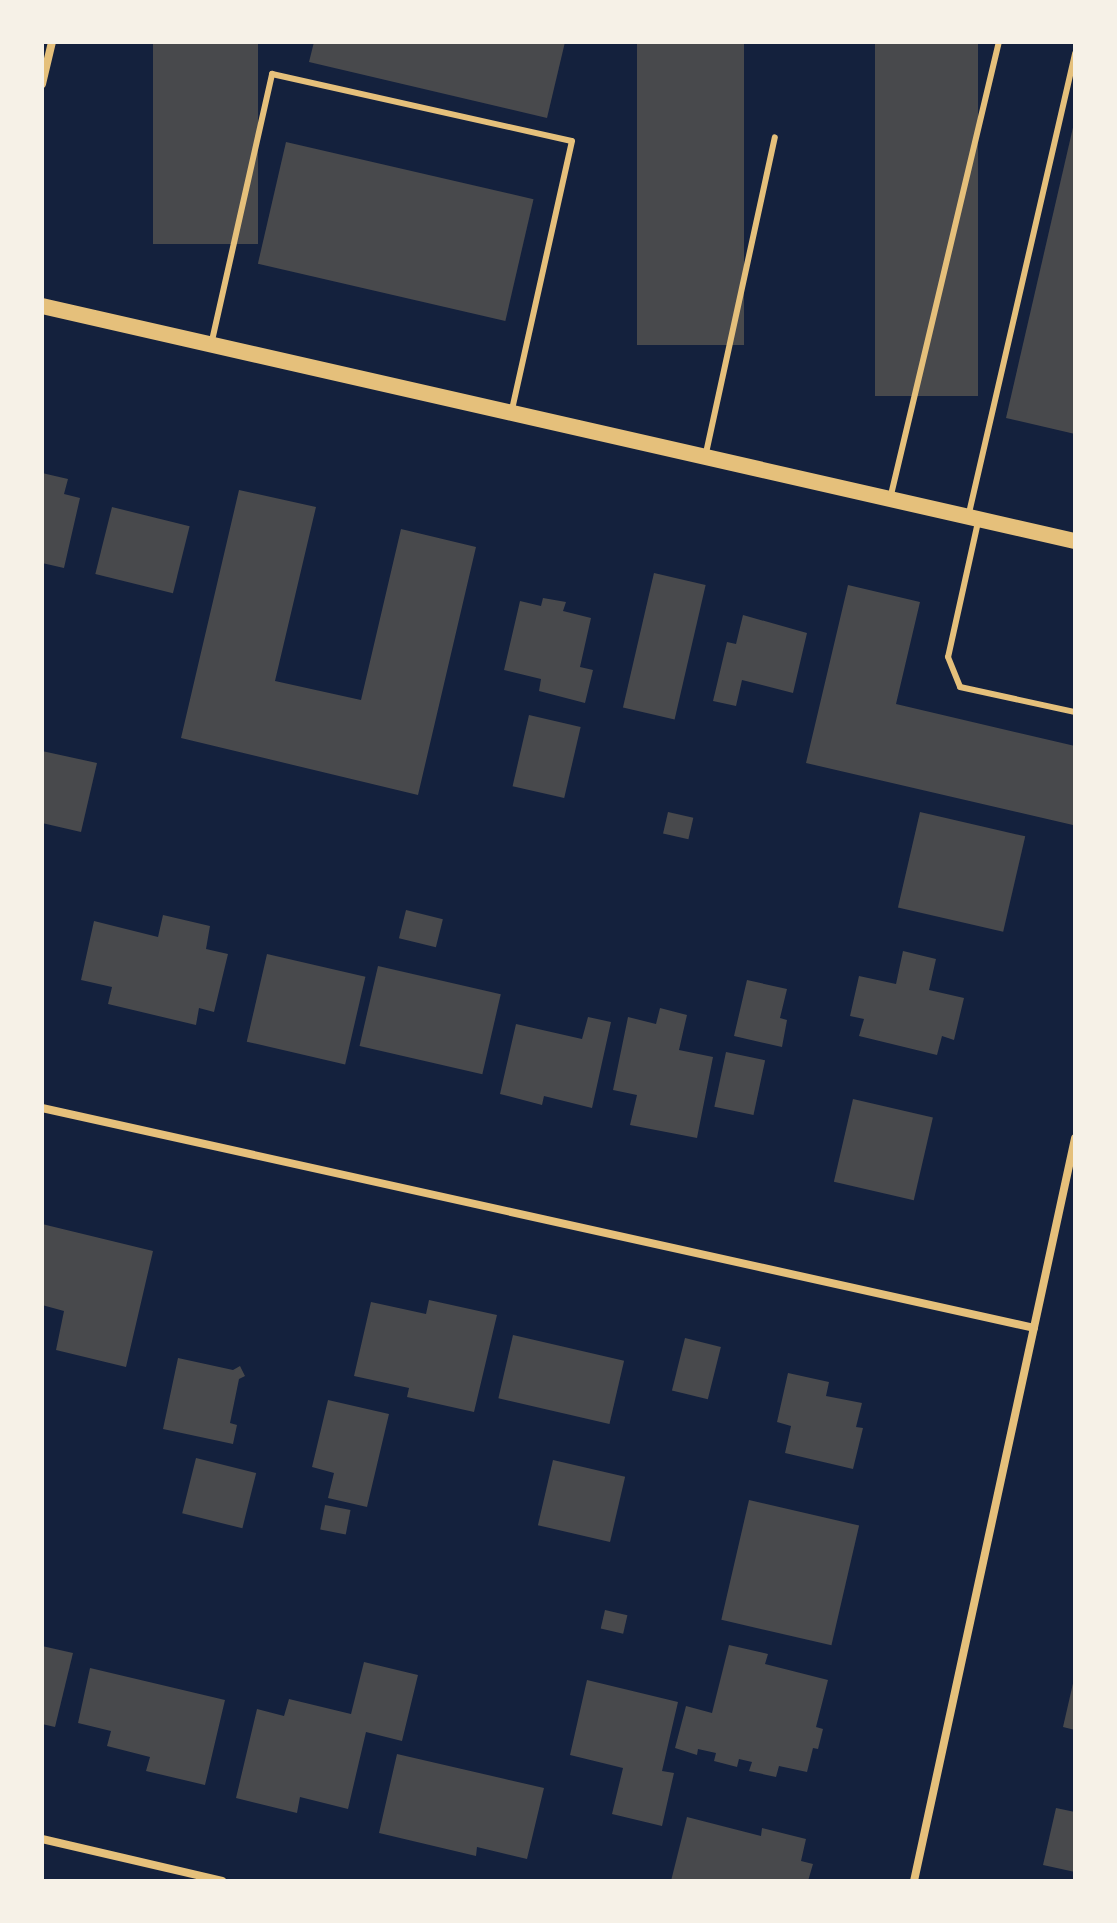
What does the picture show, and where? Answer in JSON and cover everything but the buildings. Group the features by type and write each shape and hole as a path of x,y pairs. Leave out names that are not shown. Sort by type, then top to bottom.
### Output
{"main road":[{"path":"42,306 1075,541"}],"street":[{"path":"42,84 52,42"},
{"path":"42,1108 1034,1328"},
{"path":"914,1881 1075,1138"},
{"path":"42,1839 222,1881"}],"lane":[{"path":"890,499 999,42"},
{"path":"1075,53 973,518 948,657 960,687 1075,712"},
{"path":"211,345 272,74 572,141 512,413"},
{"path":"705,457 775,137"}]}
